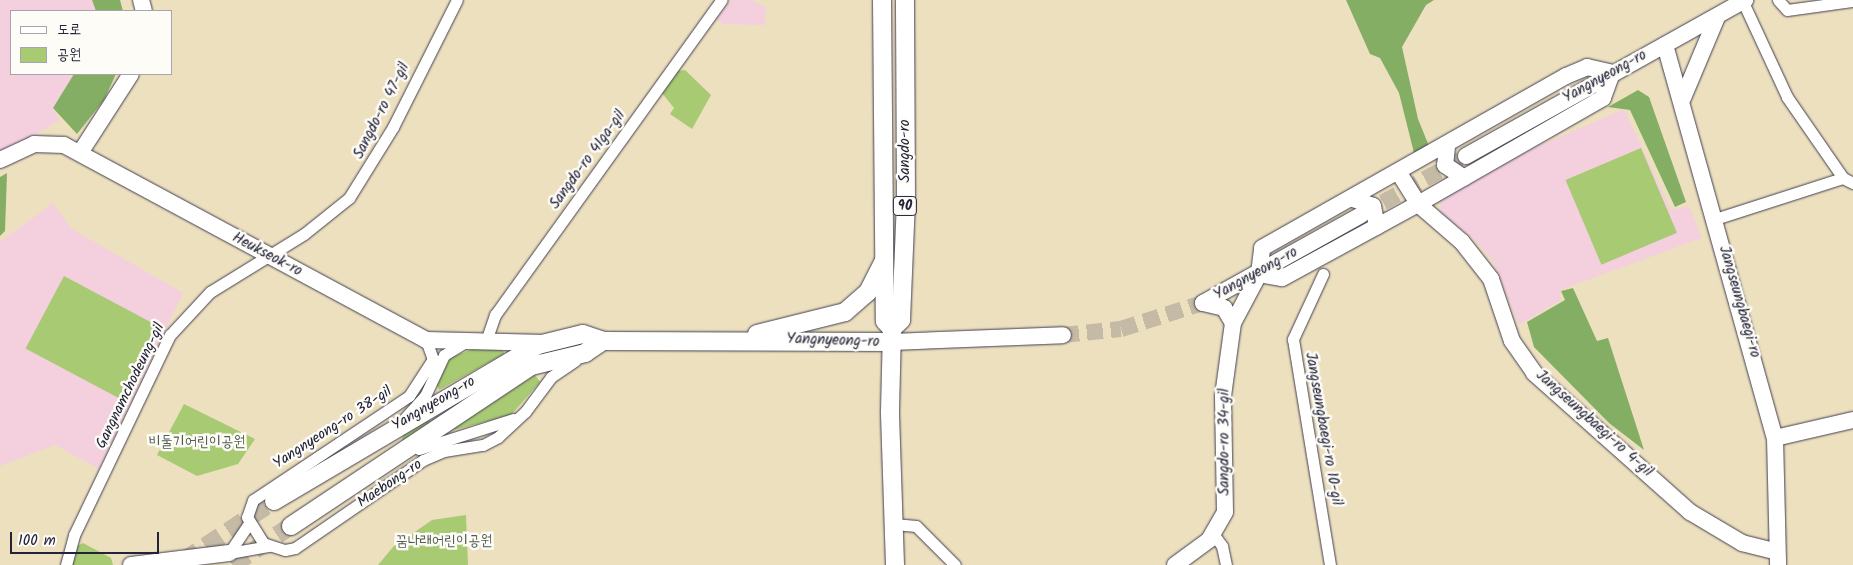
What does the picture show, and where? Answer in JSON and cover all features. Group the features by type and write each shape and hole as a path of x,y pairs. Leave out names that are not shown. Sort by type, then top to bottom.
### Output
{"main road":[{"name":"Sangdo-ro","path":"882,0 886,256 885,321 892,336 895,565"},
{"name":"Sangdo-ro","path":"892,336 901,320 905,219 905,0"},
{"name":"Yangnyeong-ro","path":"1466,156 1612,72 1744,1"},
{"path":"1684,98 1717,17"},
{"name":"Jangseungbaegi-ro","path":"1665,45 1684,98 1775,438 1777,559"},
{"path":"1587,67 1612,72 1603,98 1464,178 1282,278 1259,274 1262,248 1354,200 1566,76 1587,67"},
{"path":"80,153 130,75"},
{"name":"Heukseok-ro","path":"0,160 47,143 80,153 268,256 437,353 465,342 545,343"},
{"path":"1447,147 1445,166 1464,178"},
{"name":"Jangseungbaegi-ro 4-gil","path":"1399,173 1418,204 1462,242 1491,279 1512,341 1534,372 1690,512 1742,542 1777,559"},
{"path":"1354,200 1373,206 1377,227"},
{"name":"Yangnyeong-ro","path":"1233,324 1224,308 1203,303 1259,274 1360,215"},
{"path":"742,338 845,312 868,292 886,256"},
{"name":"Sangdo-ro 34-gil","path":"1175,565 1214,535 1224,512 1223,396 1233,324 1259,274"},
{"name":"Yangnyeong-ro","path":"274,500 396,425 545,343 583,334 603,341 1063,335"},
{"name":"Yangnyeong-ro","path":"291,526 531,366 586,352 603,341"},
{"path":"1775,438 1853,420"},
{"path":"131,565 229,553"}],"street":[{"name":"Sangdo-ro 47-gil","path":"268,256 349,198 393,127 458,0"},
{"name":"Sangdo-ro 41ga-gil","path":"486,341 495,315 721,0"},
{"path":"1778,0 1787,10 1853,1"},
{"path":"1715,219 1848,181 1787,97 1744,1"},
{"name":"Gangnamchodeung-gil","path":"66,565 74,535 170,335 210,292 268,256"},
{"name":"Jangseungbaegi-ro 10-gil","path":"1323,274 1293,339 1330,565"},
{"path":"396,425 425,396 437,353 465,342"},
{"path":"376,471 430,443 487,430 523,414 551,377 586,352"},
{"name":"Yangnyeong-ro 38-gil","path":"229,553 248,523 253,500 396,408 437,353"},
{"name":"Maebong-ro","path":"229,553 269,546 295,548 423,460 444,451 483,445 523,414"},
{"path":"248,523 257,536 269,546"},
{"path":"894,524 916,526 955,565"},
{"path":"1214,535 1222,546 1226,565"}],"shaded area":[{"path":"0,0 91,0 97,10 10,10 10,75 77,75 53,108 60,120 0,156"},
{"path":"732,0 751,0 766,7 765,25 723,24 716,19"},
{"path":"1624,109 1671,210 1689,206 1702,238 1560,290 1561,300 1519,325 1492,260 1473,238 1441,213 1440,195 1477,173"},
{"path":"53,203 72,229 183,293 99,469 55,445 0,466 0,242"}],"green space":[{"path":"92,0 120,0 123,10 96,10"},
{"path":"1346,0 1434,0 1426,5 1402,47 1418,119 1429,146 1414,153 1399,93 1380,58 1370,54"},
{"path":"685,70 711,95 692,129 670,114 674,108 662,93 678,71"},
{"path":"73,75 116,75 104,100 77,134 53,108"},
{"path":"1638,90 1649,97 1686,202 1675,207 1630,110 1608,107"},
{"path":"1641,148 1677,233 1601,265 1566,180"},
{"path":"7,173 5,231 0,236 0,177"},
{"path":"64,276 158,326 119,398 26,348"},
{"path":"1573,288 1597,341 1608,338 1644,450 1609,423 1534,347 1527,322 1565,300 1561,291"},
{"path":"475,348 503,349 504,354 439,390 437,385 450,358"},
{"path":"535,375 540,382 511,415 450,431"},
{"name":"비둘기어린이공원","path":"184,404 255,439 238,464 197,476 157,455"},
{"path":"427,420 433,423 402,441 403,434"},
{"name":"꿈나래어린이공원","path":"466,515 468,565 378,565 393,547 432,520"},
{"path":"83,543 111,558 113,565 72,565 75,547"}],"tunnel":[{"path":"1362,214 1466,156"},
{"path":"1063,335 1121,329 1203,303"},
{"path":"183,561 274,501"},
{"path":"232,565 291,526"}]}
